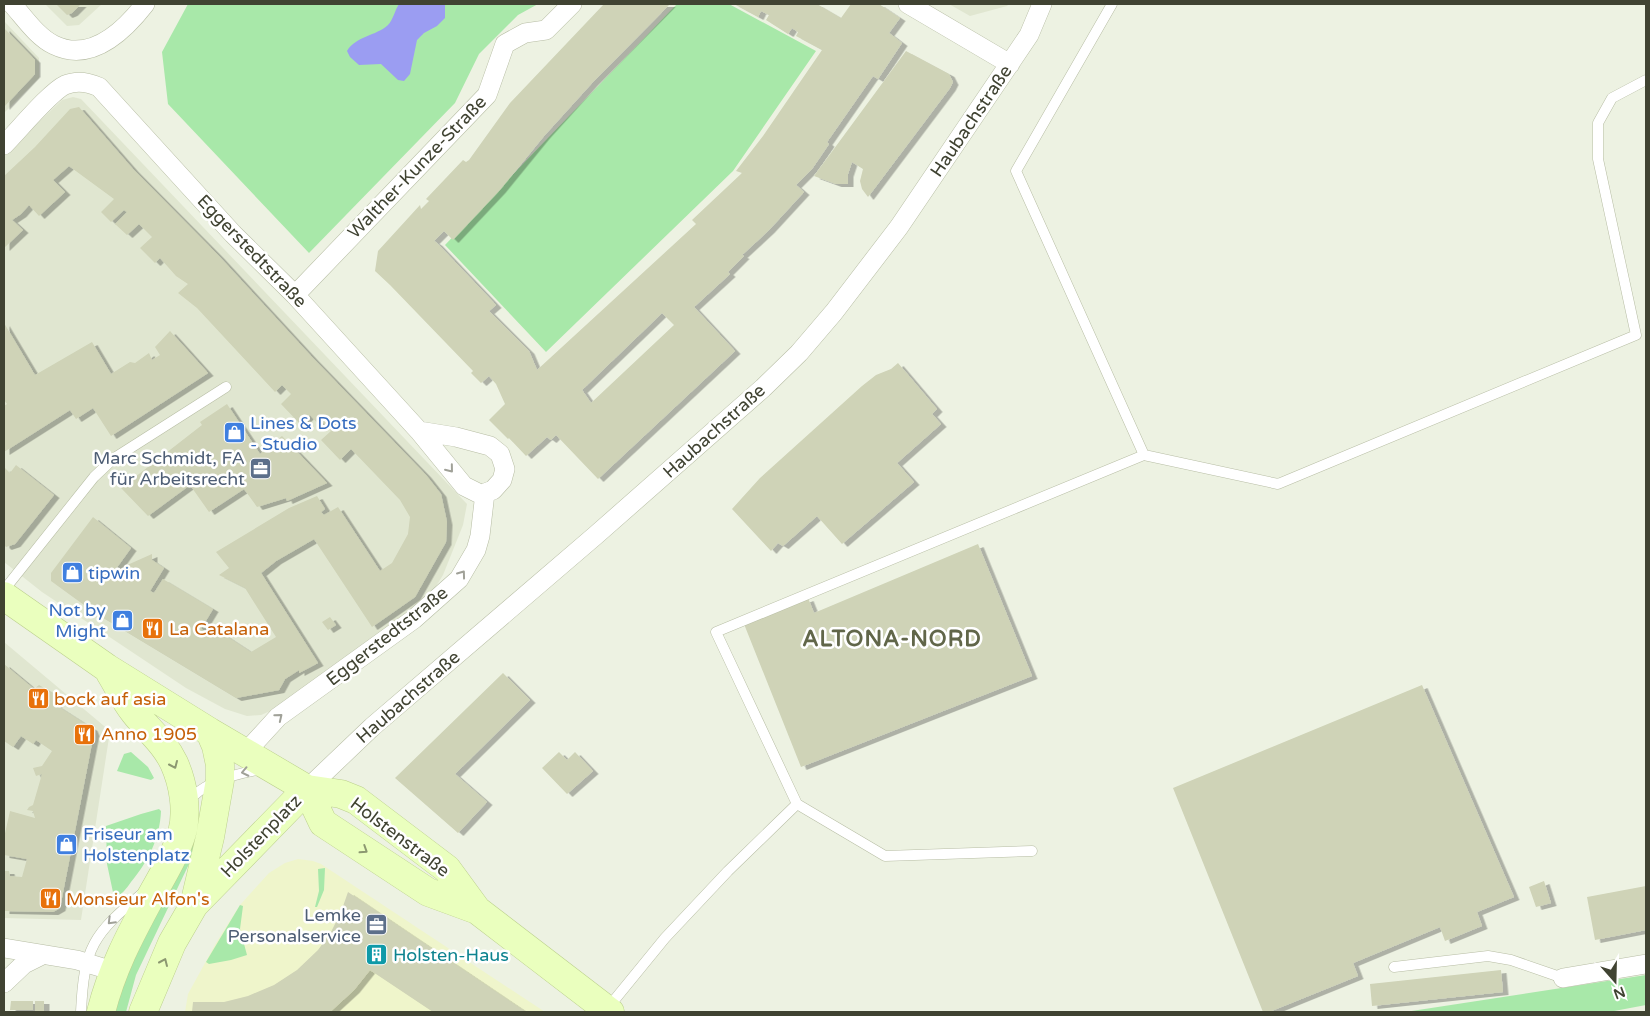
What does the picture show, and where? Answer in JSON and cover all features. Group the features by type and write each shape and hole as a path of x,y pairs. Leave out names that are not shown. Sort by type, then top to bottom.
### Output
{"main road":[{"name":"Holstenstraße","path":"4,596 107,668 307,789 341,794 356,800 448,869 477,910 608,1011"},
{"path":"101,1012 113,971 122,950 161,878 182,833 184,810 182,788 170,755 156,735 134,712 107,668"},
{"name":"Holstenplatz","path":"194,905 210,837 220,780 218,756 210,732"},
{"name":"Holstenstraße","path":"307,789 323,823 428,892 477,910"},
{"name":"Holstenplatz","path":"143,1012 172,943 194,905 307,789"}],"street":[{"path":"12,4 53,45 76,50 90,48 107,42 126,27 145,4"},
{"name":"Walther-Kunze-Straße","path":"295,295 487,95 505,44 525,33 546,30 572,4"},
{"path":"908,4 1010,64"},
{"name":"Haubachstraße","path":"307,789 372,727 596,535 763,388 799,352 834,312 898,226 1029,35 1042,4"},
{"name":"Eggerstedtstraße","path":"4,145 59,89 71,83 79,82 99,87 233,234 295,295 419,431 464,486 480,494 485,493 480,536 476,550 459,579 414,619 278,717 246,752"},
{"path":"419,431 480,442 490,446 500,454 505,469 502,480 493,490 485,493"},
{"path":"4,948 87,963 113,971"},
{"path":"4,983 24,964 42,955"},
{"path":"1564,978 1646,964"}],"lane":[{"path":"1112,4 1016,171 1144,455"},
{"path":"1032,852 885,856 796,804 716,632 1144,455 1278,484 1636,335 1598,159 1598,124 1612,98 1646,80"},
{"path":"4,590 94,477 113,459 226,387"},
{"path":"184,810 190,799 220,780 236,774 271,768"},
{"path":"608,1011 665,938 728,870 796,804"},
{"path":"81,1012 83,979 93,945 109,922 161,878"},
{"path":"1394,967 1488,956 1510,960 1564,978"}],"shaded area":[{"path":"45,4 102,4 79,25 67,26"},
{"path":"949,4 1009,4 970,16"},
{"path":"4,21 39,58 39,78 4,113"},
{"path":"73,97 81,99 467,504 463,525 443,575 430,596 411,614 275,709 261,715 247,716 225,709 186,688 42,592 4,562 4,155 62,100"},
{"path":"4,642 110,731 81,920 4,918"},
{"path":"298,859 321,864 545,1012 185,1012 188,994 216,943 240,905 269,873 285,863"}],"green space":[{"path":"188,4 538,4 518,15 479,54 455,103 309,253 168,104 162,52"},
{"path":"677,4 729,4 816,51 733,171 546,352 445,245"},
{"path":"131,752 148,767 154,778 151,780 117,771 124,754"},
{"path":"159,809 161,811 156,840 148,858 126,889 114,897 107,864 106,826"},
{"path":"193,841 194,845 189,864 136,975 126,1012 112,1012 129,954"},
{"path":"325,868 324,890 317,907 315,907 319,891 318,869"},
{"path":"240,905 243,906 240,929 247,955 209,964 206,962"},
{"path":"1646,975 1646,1005 1609,1012 1405,1012"}],"water":[{"path":"399,4 445,4 445,18 417,40 410,74 404,81 398,80 381,64 359,65 350,57 347,51 356,42 388,25"}],"building":[{"path":"56,4 81,4 72,13 67,15"},
{"path":"604,4 670,4 592,83 544,136 500,190 453,240 444,231 434,241 496,305 489,311 529,351 537,370 696,224 692,220 742,173 736,171 763,136 822,50 796,36 798,32 792,28 788,34 766,20 769,15 761,11 758,17 734,4 817,4 841,18 851,4 879,4 900,18 889,33 902,43 878,79 873,76 827,142 829,144 812,169 796,185 804,192 769,230 742,255 744,256 728,272 730,274 694,307 735,351 598,479 556,435 551,440 547,437 526,456 489,420 505,404 496,384 489,376 481,383 471,373 473,371 375,271 378,251 420,205 421,209 429,201 426,199 463,160 466,162 469,160 510,103","holes":["662,313 674,325 591,403 582,390"]},
{"path":"4,28 35,60 35,74 4,107"},
{"path":"906,51 949,74 953,82 950,88 868,197 862,189 860,181 863,169 852,162 848,174 848,184 836,184 814,176"},
{"path":"79,107 133,169 219,256 312,357 426,475 441,494 447,522 446,542 415,597 372,627 314,539 276,561 261,573 318,663 299,673 299,670 285,679 279,690 236,698 95,613 51,581 51,573 93,517 131,548 113,573 126,582 134,572 125,566 152,554 152,560 164,568 150,591 154,593 163,579 213,609 201,629 208,633 211,626 251,652 276,637 245,588 219,575 229,568 216,552 289,508 317,496 325,509 321,512 324,515 338,507 380,571 392,563 408,534 410,517 400,500 351,449 340,460 321,440 331,431 322,421 319,425 310,415 300,424 281,404 291,394 282,385 275,392 197,308 178,293 188,284 176,276 160,258 155,263 140,248 152,237 139,224 127,235 115,224 127,212 124,210 111,222 101,212 114,199 69,166 53,180 65,192 39,216 29,205 12,220 23,230 4,248 4,176 35,147 70,109"},
{"path":"4,323 35,375 92,342 111,374 130,362 135,363 149,353 152,360 160,355 155,347 170,331 208,373 111,436 93,408 76,419 70,410 4,452 4,406 7,404 4,400"},
{"path":"898,363 937,409 932,414 941,424 897,463 914,482 842,544 817,516 783,546 778,543 771,551 732,509 760,478 862,386 876,375 891,369"},
{"path":"227,404 260,454 282,436 327,483 287,501 286,498 257,507 244,489 209,512 190,485 148,516 121,488 202,425 200,422"},
{"path":"16,465 54,495 15,544 6,547 4,545 4,470 5,468 10,473"},
{"path":"978,544 1032,676 801,767 744,624 808,598 814,613"},
{"path":"330,617 336,625 328,630 322,622"},
{"path":"4,664 34,689 39,685 61,698 56,705 92,728 94,733 60,908 53,912 4,911 4,871 9,871 10,876 22,877 27,859 4,855 4,838 10,811 35,818 33,811 27,810 33,805 42,774 36,776 33,768 42,766 52,751 36,740 33,744 21,736 13,747 4,741"},
{"path":"503,673 530,700 455,774 487,802 458,833 395,778"},
{"path":"1422,685 1514,897 1477,912 1482,926 1445,941 1440,927 1353,963 1358,976 1269,1012 1263,1012 1173,788"},
{"path":"559,752 567,760 575,752 593,771 567,794 542,768"},
{"path":"1544,881 1551,903 1536,907 1529,887"},
{"path":"1646,886 1646,930 1595,940 1587,897"},
{"name":"Holsten-Haus","path":"348,892 526,1012 433,1012 370,970 354,990 330,1012 192,1012 193,1002 224,1002 248,996 274,985 297,970 318,950 331,932"},
{"path":"1501,970 1503,992 1372,1006 1370,984"},
{"path":"11,1001 33,1001 33,1010 10,1010"},
{"path":"35,1001 44,1001 44,1011 35,1011"}],"place":[{"name":"Lines & Dots - Studio","path":"234,433"},
{"name":"Marc Schmidt, FA für Arbeitsrecht","path":"261,468"},
{"name":"tipwin","path":"72,573"},
{"name":"Not by Might","path":"122,620"},
{"name":"La Catalana","path":"153,629"},
{"name":"bock auf asia","path":"38,699"},
{"name":"Anno 1905","path":"85,734"},
{"name":"Friseur am Holstenplatz","path":"67,844"},
{"name":"Monsieur Alfon's","path":"50,899"},
{"name":"Lemke Personalservice","path":"377,925"},
{"name":"Holsten-Haus","path":"377,955"}],"district":[{"name":"ALTONA-NORD","path":"892,639"}]}
